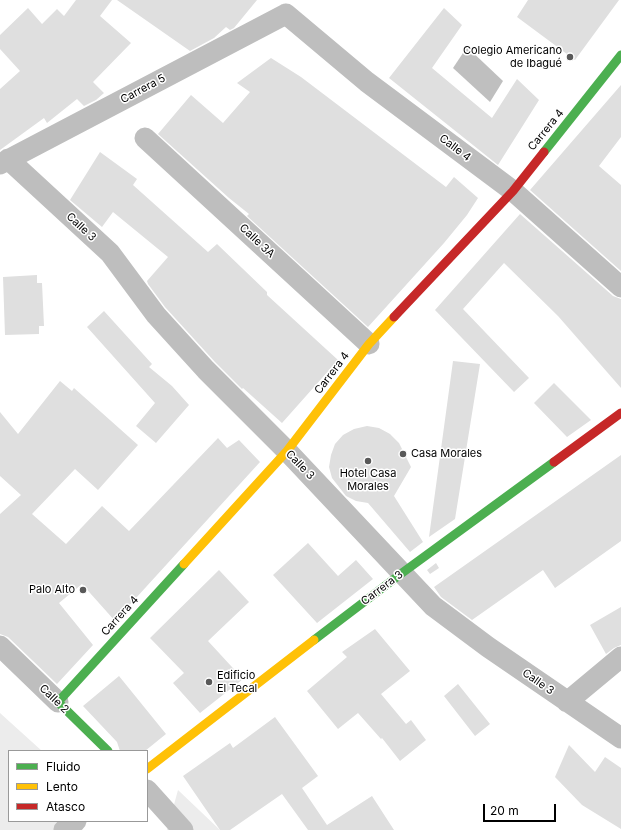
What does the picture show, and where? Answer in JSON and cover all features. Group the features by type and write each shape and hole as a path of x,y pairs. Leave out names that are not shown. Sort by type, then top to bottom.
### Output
{"street":[{"name":"Carrera 5","path":"4,162 285,7"},
{"name":"Calle 4","path":"285,7 367,82 512,191 621,287"},
{"name":"Carrera 4","path":"58,702 287,452 368,344 512,191 621,55"},
{"name":"Calle 3A","path":"145,138 368,344"},
{"name":"Calle 3","path":"4,162 110,253 156,316 433,606 488,647 621,738"},
{"name":"Carrera 3","path":"148,768 402,572 621,413"},
{"name":"Calle 2","path":"0,646 107,750"},
{"path":"567,702 621,657"},
{"path":"148,791 183,830"},
{"path":"64,830 75,822"}],"shaded area":[{"path":"467,47 503,81 490,102 453,68"},
{"path":"0,713 41,750 8,750 8,822 68,822 56,830 0,830"},
{"path":"178,790 220,830 167,830"}],"building":[{"path":"76,0 112,0 100,16 131,43 93,82 104,93 96,100 84,106 77,99 47,123 44,118 0,150 0,89 20,71 0,49 0,35 28,8 42,24 57,9 64,16"},
{"path":"117,0 257,0 234,28 230,30 226,27 214,38 190,51"},
{"path":"528,0 619,0 575,60 517,17"},
{"path":"444,8 462,25 432,68 492,118 517,79 539,100 498,165 389,78"},
{"path":"271,58 301,77 446,187 454,177 478,198 467,215 444,243 368,327 247,216 249,214 158,134 191,95 223,123 250,92 237,83"},
{"path":"621,85 621,137 599,166 621,185 621,271 530,190"},
{"path":"100,152 137,179 133,185 208,252 217,244 267,292 267,295 338,360 282,423 243,388 242,389 215,362 165,307 148,284 147,281 168,257 113,212 102,227 70,200"},
{"path":"520,214 613,296 621,299 621,388 558,316 504,263 463,309 529,378 514,392 435,310"},
{"path":"37,275 37,283 42,283 44,326 39,326 39,334 5,335 3,277"},
{"path":"104,311 152,364 149,367 172,386 189,405 156,443 136,426 155,403 87,327"},
{"path":"453,361 480,364 455,519 429,537"},
{"path":"60,381 72,391 74,388 138,445 98,490 75,469 32,514 66,544 102,506 129,531 218,438 227,448 239,440 260,462 115,621 82,584 59,603 93,645 57,684 8,637 0,634 0,514 21,495 0,476 0,412 18,434"},
{"path":"554,383 591,420 567,437 534,403"},
{"name":"Hotel Casa Morales","path":"367,426 379,428 390,434 399,443 411,467 394,496 423,542 410,552 368,503 356,501 346,496 332,478 329,467 335,444 343,435 354,429"},
{"path":"621,455 621,541 555,588 543,570 472,620 441,597 434,587"},
{"path":"308,543 338,576 356,560 373,579 317,623 273,575"},
{"path":"436,563 439,568 430,574 427,570"},
{"path":"219,570 249,602 208,641 243,679 200,713 173,683 184,673 150,638"},
{"path":"621,607 621,645 606,654 590,625"},
{"path":"375,629 410,671 381,694 406,724 411,720 426,740 400,761 382,738 381,739 358,713 338,729 307,691 347,657 342,652"},
{"path":"119,676 166,734 146,750 120,750 117,742 83,706"},
{"path":"458,684 490,724 475,736 444,696"},
{"path":"275,717 318,776 302,788 327,825 372,796 394,830 308,830 282,794 230,830 220,830 183,776 230,743 233,748"},
{"path":"569,745 595,772 605,757 621,768 621,829 582,805 555,777"}],"traffic: fast":[{"path":"544,152 621,55"},
{"path":"314,640 402,573 554,462"},
{"path":"107,750 58,702 184,564"}],"traffic: slow":[{"path":"184,564 287,451 369,344 394,317"},
{"path":"148,768 314,640"}],"traffic: jam":[{"path":"394,317 513,191 544,152"},
{"path":"554,462 621,413"}],"place":[{"name":"Colegio Americano de Ibagué","path":"570,57"},
{"name":"Casa Morales","path":"403,454"},
{"name":"Hotel Casa Morales","path":"368,461"},
{"name":"Palo Alto","path":"83,590"},
{"name":"Edificio El Tecal","path":"209,682"}]}
